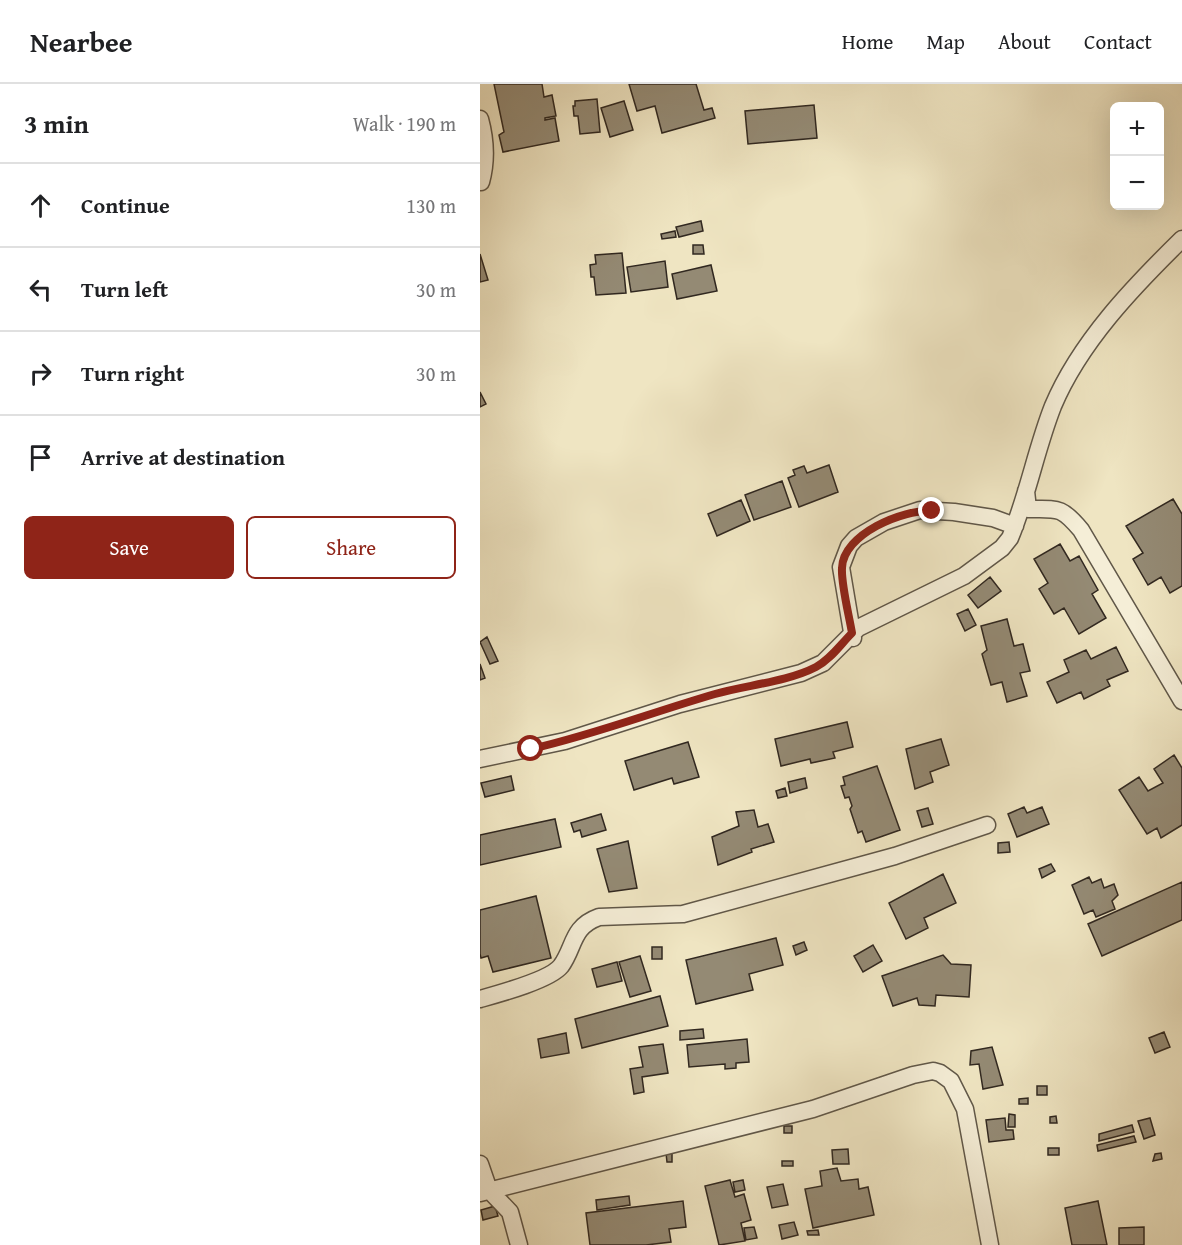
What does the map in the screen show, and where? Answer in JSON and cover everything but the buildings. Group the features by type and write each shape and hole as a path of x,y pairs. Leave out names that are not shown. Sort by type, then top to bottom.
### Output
{"street":[{"path":"480,119 486,148 485,168 481,182"},
{"path":"480,759 565,741 680,704 801,673 822,663 852,635 964,576 1002,548 1010,538 1015,526 1053,406 1067,378 1104,323 1182,239"},
{"path":"1026,490 1028,509 1053,509 1067,514 1081,530 1182,701"},
{"path":"852,635 842,567 849,546 856,538 885,522 920,510 993,518 1015,526"},
{"path":"480,999 544,978 554,972 561,966 578,932 592,919 683,915 895,856 987,825"},
{"path":"485,1192 813,1109 913,1075 933,1071 951,1081 965,1109 990,1245"},
{"path":"480,1164 485,1192 510,1212 519,1245"}],"route":[{"path":"531,749 565,741 680,704 814,668 835,653 852,633 842,567 849,546 856,538 885,522 920,510 932,511"}]}
